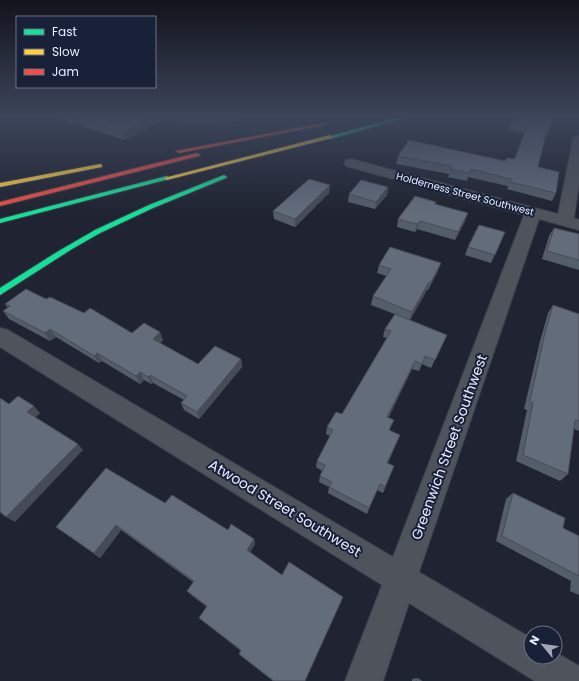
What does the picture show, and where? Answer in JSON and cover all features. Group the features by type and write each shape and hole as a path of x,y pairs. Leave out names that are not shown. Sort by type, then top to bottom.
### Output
{"highway":[{"path":"162,154 195,148"},
{"path":"0,204 227,148"},
{"path":"0,221 288,148"},
{"path":"249,167 299,148"},
{"path":"0,185 108,164"},
{"path":"0,292 61,252 103,229 165,200 234,173"}],"street":[{"path":"572,223 578,148"},
{"name":"Holderness Street Southwest","path":"351,164 572,223"},
{"name":"Greenwich Street Southwest","path":"364,681 533,212"},
{"name":"Atwood Street Southwest","path":"0,336 569,681"}],"building":[{"path":"404,148 445,148 505,161 507,158 515,159 519,148 543,148 538,167 559,172 556,193 510,182 511,179 471,169 469,173 450,169 452,166 398,156"},
{"path":"309,179 330,185 295,219 273,211"},
{"path":"361,180 388,187 376,202 349,194"},
{"path":"415,196 436,202 435,204 468,213 458,232 420,221 417,224 398,219"},
{"path":"479,225 505,232 495,255 468,247"},
{"path":"554,228 579,234 579,260 547,251"},
{"path":"390,247 441,263 412,312 373,296 391,269 379,265"},
{"path":"26,289 46,299 50,297 84,313 90,308 132,333 144,323 160,332 153,339 198,364 215,346 241,359 197,412 181,403 187,396 150,375 148,377 140,372 136,376 97,353 94,356 50,329 45,333 3,311 10,306 5,304"},
{"path":"553,305 579,314 579,421 575,420 568,474 523,455 533,403 530,401 545,333"},
{"path":"395,314 447,335 435,360 425,356 422,364 415,361 387,417 394,420 389,430 400,435 387,463 394,466 385,487 380,484 369,508 329,487 332,482 320,476 325,465 317,461 333,430 327,427 336,412 342,414 391,331 385,329"},
{"path":"18,396 34,406 27,412 78,444 6,517 0,512 0,398 9,404"},
{"path":"106,468 165,503 172,495 228,530 231,524 254,539 247,550 282,575 289,562 343,597 305,681 274,681 239,654 241,650 199,618 207,606 187,591 194,581 116,525 94,553 56,527"},
{"path":"513,493 565,518 563,528 579,536 579,576 502,536"}],"traffic: fast":[{"path":"0,292 59,253 97,232 151,207 224,177"},
{"path":"0,221 167,178"}],"traffic: slow":[{"path":"167,178 287,148"},
{"path":"0,185 100,166"}],"traffic: jam":[{"path":"179,151 196,148"},
{"path":"0,204 197,155"}]}
